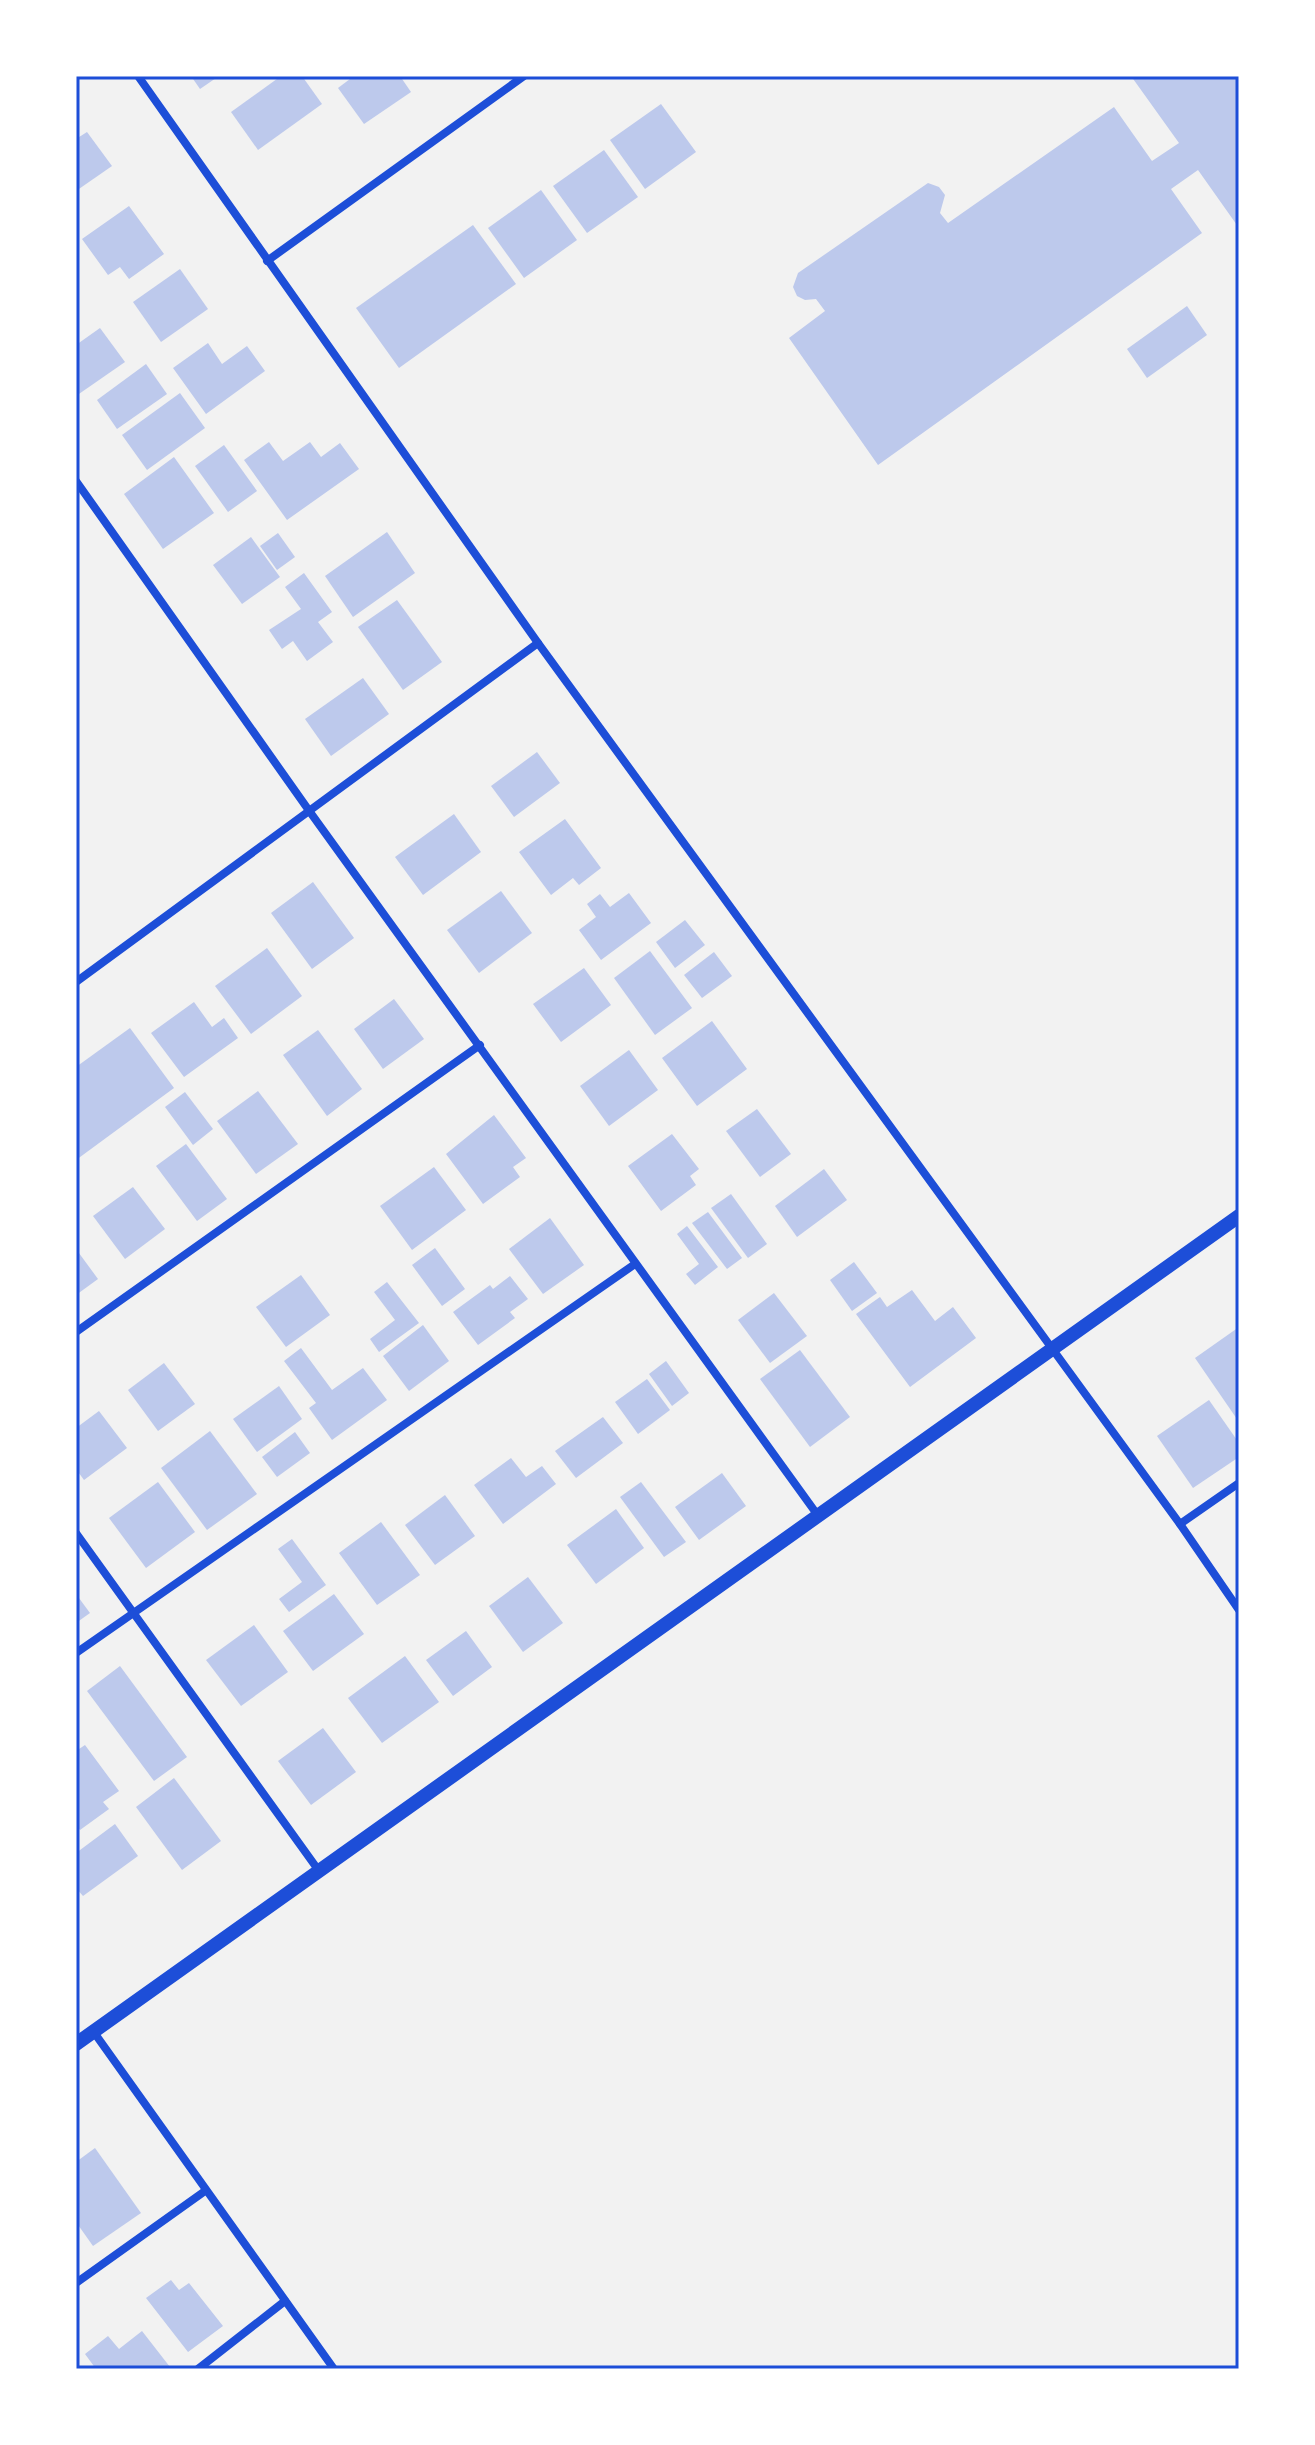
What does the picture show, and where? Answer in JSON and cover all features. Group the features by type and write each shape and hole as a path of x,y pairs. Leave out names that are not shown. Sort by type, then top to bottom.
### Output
{"street":[{"path":"138,76 538,643 1180,1524 1239,1610"},
{"path":"267,261 524,76"},
{"path":"76,481 310,812 819,1517"},
{"path":"76,982 538,643"},
{"path":"76,1332 480,1045"},
{"path":"76,2044 1239,1216"},
{"path":"76,1653 635,1264"},
{"path":"1180,1524 1239,1483"},
{"path":"76,1533 319,1871"},
{"path":"93,2031 334,2369"},
{"path":"76,2283 205,2191"},
{"path":"198,2369 285,2301"}],"building":[{"path":"191,76 219,76 200,89"},
{"path":"281,76 302,76 322,104 258,150 231,112"},
{"path":"354,76 400,76 411,92 364,124 338,88"},
{"path":"1131,76 1239,76 1239,228 1198,170 1171,189 1202,233 878,465 789,338 825,311 816,299 805,300 797,296 793,287 798,273 928,183 939,187 945,195 940,213 948,223 1114,107 1152,161 1179,143"},
{"path":"661,104 696,152 645,189 610,140"},
{"path":"87,132 112,166 76,191 76,139"},
{"path":"604,150 638,197 587,233 553,186"},
{"path":"541,190 577,240 524,278 488,228"},
{"path":"129,206 164,254 129,279 120,267 108,275 82,239"},
{"path":"473,225 516,284 399,368 356,308"},
{"path":"180,269 208,309 161,342 133,302"},
{"path":"1187,306 1207,335 1147,378 1127,349"},
{"path":"100,328 125,362 76,396 76,345"},
{"path":"208,343 222,364 247,346 265,371 206,414 173,368"},
{"path":"146,364 167,394 117,429 97,400"},
{"path":"180,393 205,428 147,470 122,435"},
{"path":"269,442 283,461 310,442 321,457 340,443 359,469 287,520 244,460"},
{"path":"224,445 257,491 228,512 195,466"},
{"path":"174,457 214,513 163,549 124,494"},
{"path":"387,532 415,573 353,617 325,576"},
{"path":"278,533 295,557 277,570 260,546"},
{"path":"251,537 280,577 242,604 213,565"},
{"path":"304,573 332,612 318,622 333,642 307,661 293,641 282,649 269,630 301,609 285,587"},
{"path":"397,600 442,662 403,690 358,627"},
{"path":"363,678 389,714 331,756 305,719"},
{"path":"537,752 560,783 514,817 491,786"},
{"path":"454,814 481,852 423,895 395,857"},
{"path":"565,819 601,868 579,885 573,878 551,895 519,852"},
{"path":"313,882 354,938 312,969 271,913"},
{"path":"501,891 532,933 479,973 447,930"},
{"path":"629,893 651,923 601,960 579,930 596,917 587,904 600,894 610,907"},
{"path":"685,920 705,945 675,968 656,942"},
{"path":"267,948 302,996 251,1034 215,986"},
{"path":"650,951 692,1008 655,1035 614,978"},
{"path":"714,952 732,976 702,998 684,975"},
{"path":"584,968 611,1005 561,1042 533,1004"},
{"path":"394,999 424,1039 383,1069 354,1029"},
{"path":"194,1002 212,1027 224,1018 238,1038 184,1077 151,1033"},
{"path":"712,1021 747,1069 697,1106 662,1058"},
{"path":"130,1028 174,1088 76,1160 76,1067"},
{"path":"318,1030 362,1089 327,1116 283,1055"},
{"path":"629,1050 658,1090 609,1126 580,1086"},
{"path":"258,1091 298,1144 256,1174 217,1121"},
{"path":"185,1092 213,1129 193,1145 165,1107"},
{"path":"757,1109 791,1154 760,1177 726,1131"},
{"path":"494,1115 526,1158 513,1167 520,1177 483,1204 446,1154"},
{"path":"672,1134 699,1169 690,1176 696,1185 661,1211 628,1166"},
{"path":"186,1144 227,1199 197,1221 156,1166"},
{"path":"434,1167 466,1210 412,1250 380,1206"},
{"path":"824,1169 847,1200 797,1237 775,1206"},
{"path":"133,1187 165,1229 125,1259 93,1216"},
{"path":"731,1194 767,1244 748,1258 711,1208"},
{"path":"708,1212 742,1258 727,1269 692,1223"},
{"path":"550,1218 584,1265 543,1294 509,1249"},
{"path":"687,1226 718,1267 695,1285 686,1274 699,1264 677,1234"},
{"path":"435,1248 465,1289 442,1306 412,1265"},
{"path":"76,1249 98,1279 76,1295"},
{"path":"854,1262 877,1293 852,1311 830,1280"},
{"path":"301,1275 330,1315 286,1347 256,1307"},
{"path":"510,1276 528,1299 510,1312 515,1318 478,1345 453,1312 490,1285 493,1289"},
{"path":"387,1282 419,1323 379,1352 370,1339 395,1320 374,1292"},
{"path":"912,1290 935,1321 953,1307 976,1338 910,1387 856,1314 880,1297 887,1307"},
{"path":"774,1293 807,1336 770,1363 738,1320"},
{"path":"423,1325 449,1361 409,1391 383,1356"},
{"path":"1239,1327 1239,1422 1195,1358"},
{"path":"301,1348 332,1390 363,1368 387,1400 332,1440 309,1408 316,1403 284,1361"},
{"path":"800,1350 850,1417 810,1447 760,1379"},
{"path":"666,1361 689,1393 672,1406 649,1374"},
{"path":"164,1363 195,1404 158,1431 128,1390"},
{"path":"647,1379 670,1410 638,1434 615,1402"},
{"path":"279,1386 302,1419 257,1452 233,1419"},
{"path":"1209,1400 1239,1443 1239,1457 1193,1488 1157,1436"},
{"path":"99,1411 127,1448 84,1480 76,1469 76,1428"},
{"path":"603,1417 623,1443 576,1478 555,1451"},
{"path":"210,1431 257,1494 207,1530 161,1468"},
{"path":"295,1432 310,1453 277,1477 262,1457"},
{"path":"511,1458 526,1477 542,1466 556,1484 503,1524 474,1485"},
{"path":"722,1473 746,1506 699,1540 675,1507"},
{"path":"158,1482 195,1532 146,1568 109,1518"},
{"path":"641,1482 686,1542 664,1557 620,1497"},
{"path":"445,1495 475,1536 435,1565 405,1525"},
{"path":"616,1509 644,1548 596,1584 567,1545"},
{"path":"381,1522 420,1575 377,1605 339,1553"},
{"path":"292,1539 326,1585 289,1612 279,1599 302,1582 278,1549"},
{"path":"528,1577 563,1623 523,1652 489,1606"},
{"path":"76,1594 90,1613 76,1623"},
{"path":"334,1594 364,1634 313,1671 283,1631"},
{"path":"254,1625 288,1672 241,1706 206,1660"},
{"path":"466,1631 492,1667 453,1696 426,1660"},
{"path":"405,1656 439,1702 382,1743 348,1698"},
{"path":"120,1666 187,1757 154,1781 87,1691"},
{"path":"323,1728 356,1772 311,1805 278,1761"},
{"path":"85,1745 119,1791 103,1802 109,1809 80,1830 76,1825 76,1751"},
{"path":"174,1778 221,1841 182,1870 136,1807"},
{"path":"115,1824 138,1856 83,1896 76,1888 76,1853"},
{"path":"95,2148 141,2213 93,2246 76,2222 76,2162"},
{"path":"171,2280 179,2290 189,2283 223,2326 188,2352 146,2298"},
{"path":"142,2331 170,2367 96,2369 85,2354 108,2336 119,2349"}]}
